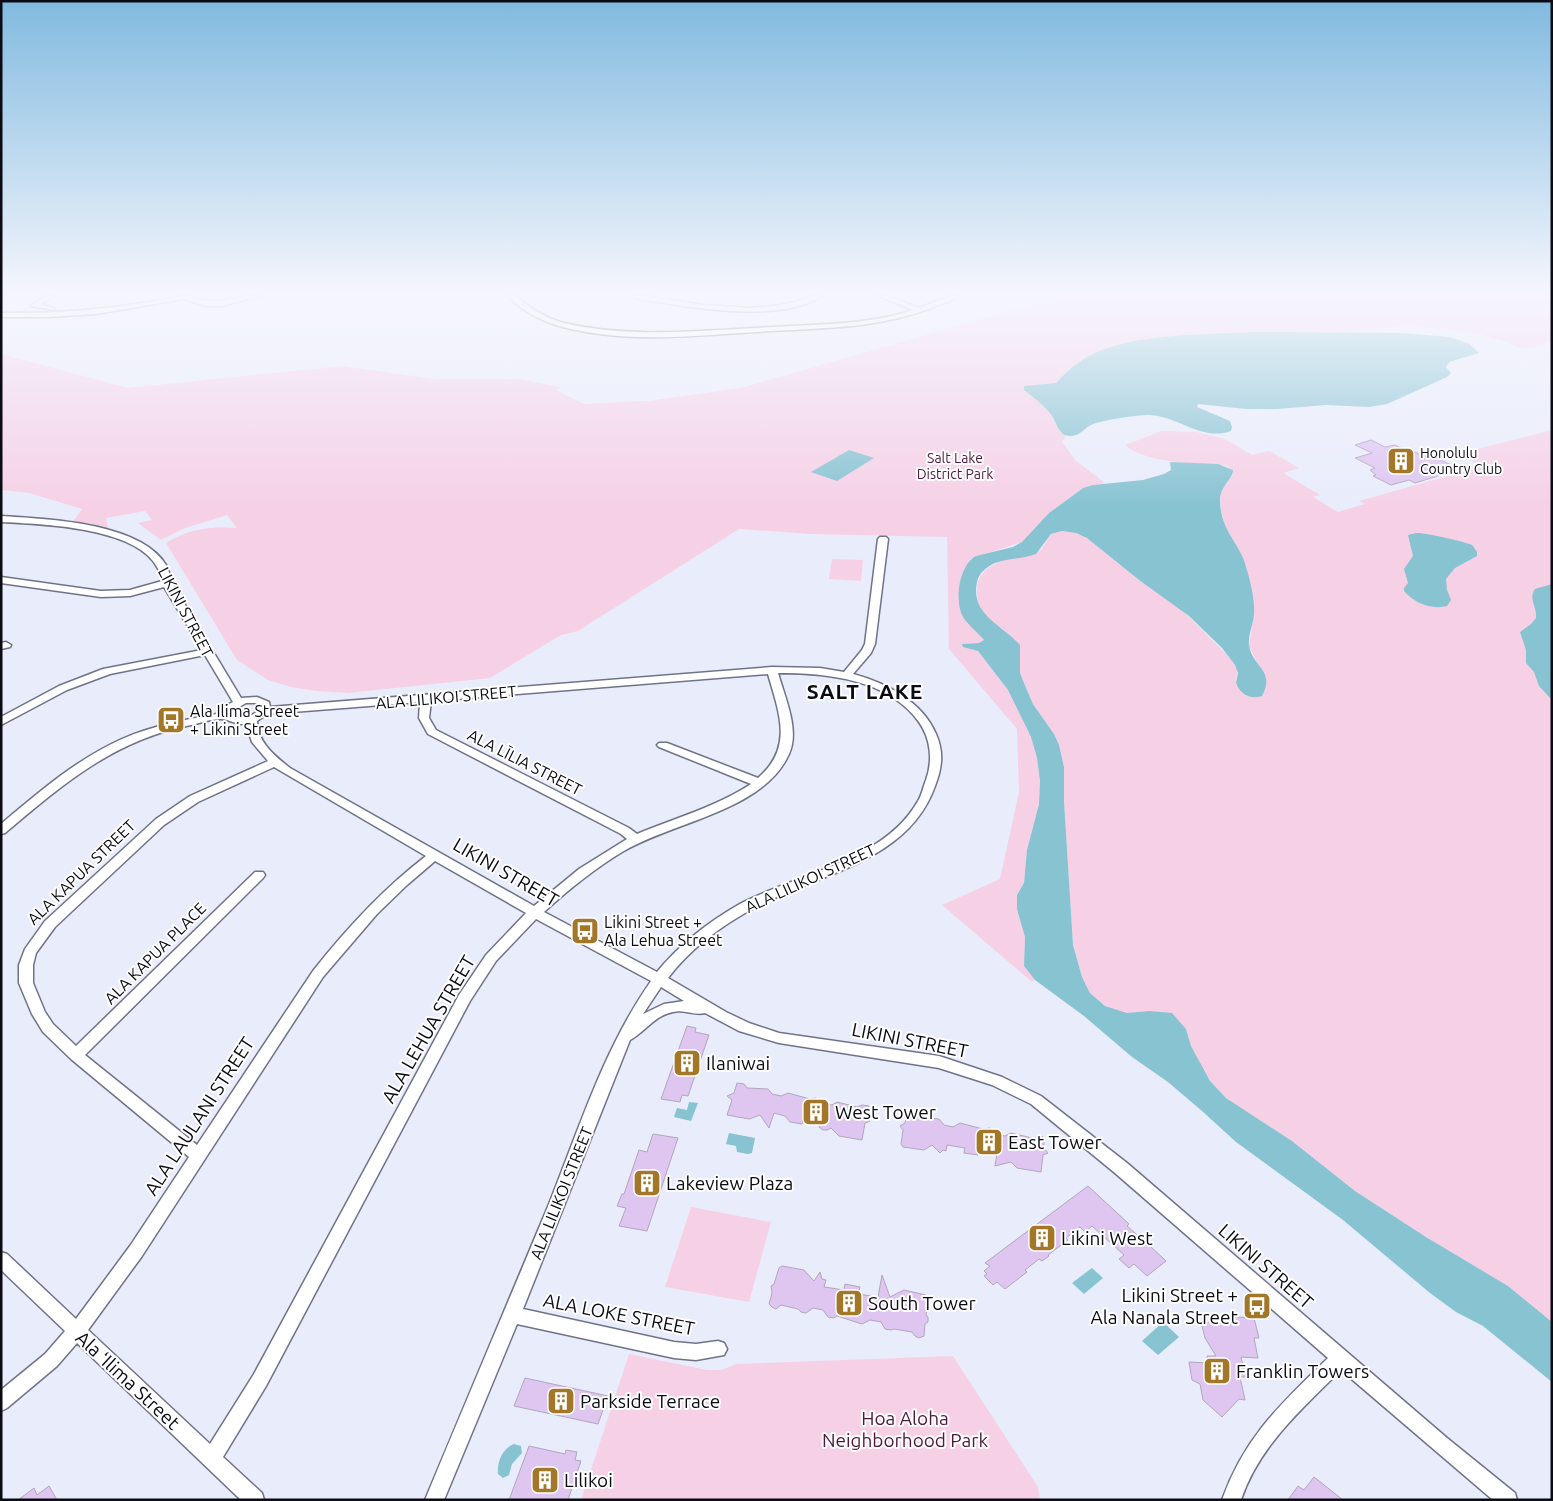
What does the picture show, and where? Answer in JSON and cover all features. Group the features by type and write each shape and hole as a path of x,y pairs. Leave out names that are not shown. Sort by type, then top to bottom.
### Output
{"street":[{"name":"LIKINI STREET","path":"1,519 88,528 119,536 142,547 155,557 164,572 167,584 206,652 238,702"},
{"path":"846,676 870,644 883,539"},
{"path":"1,580 106,594 130,593 167,584"},
{"path":"1,722 63,688 107,671 206,652"},
{"name":"ALA LILIKOI STREET","path":"264,712 772,670 805,670 846,676 874,684 901,699 926,725 932,736 936,755 934,773 926,798 907,824 873,851 836,869 762,898 731,915 692,944 641,1005 622,1040 512,1315 434,1500"},
{"name":"ALA LEHUA STREET","path":"212,1459 260,1380 464,999 491,958 536,913 585,872 635,839 727,803 760,783 779,764 788,738 772,670"},
{"name":"ALA LĪLIA STREET","path":"426,699 424,718 432,732 625,831 635,839"},
{"path":"251,700 265,704 264,712 251,720 237,722 226,715 228,708 238,702 251,700"},
{"path":"1,830 68,774 103,752 147,733 226,715"},
{"name":"LIKINI STREET","path":"251,720 251,729 255,738 275,762 296,777 721,1016 744,1027 779,1038 939,1062 997,1081 1036,1100 1121,1168 1508,1500"},
{"path":"663,745 760,783"},
{"name":"ALA KAPUA STREET","path":"198,1155 76,1056 48,1028 39,1014 26,983 26,965 30,952 50,924 160,822 194,799 275,762"},
{"name":"ALA LAULANI STREET","path":"1,1402 51,1360 77,1332 136,1251 312,982 335,952 380,901 434,854"},
{"name":"ALA KAPUA PLACE","path":"76,1056 258,875"},
{"path":"622,1040 667,1006 686,1006 721,1016"},
{"name":"Ala ʻIlima Street","path":"1,1259 255,1500"},
{"name":"ALA LOKE STREET","path":"512,1315 674,1350 696,1352 718,1349"},
{"path":"1231,1500 1239,1476 1271,1429 1341,1358"}],"green space":[{"name":"Salt Lake District Park","path":"1,366 46,366 128,388 342,366 434,379 518,379 561,387 556,390 584,404 648,401 741,388 818,366 1074,366 1056,383 1039,385 1042,405 1051,414 1059,431 1066,435 1062,442 1076,461 1105,483 1083,488 1049,513 1022,542 970,559 984,640 979,643 963,644 963,646 978,651 1008,690 1031,737 1037,758 1040,781 1039,804 1027,850 1024,883 1017,895 1025,937 1024,966 1035,980 1032,982 942,905 1000,879 1019,792 1017,729 949,649 947,537 811,534 739,529 578,631 561,635 490,678 348,693 291,687 268,680 237,660 166,543 183,534 200,530 237,528 227,515 185,528 161,540 138,523 152,520 145,511 106,518 108,528 73,521 82,509 29,493 1,490"},
{"name":"Honolulu Country Club","path":"1552,430 1552,1322 1508,1286 1426,1237 1355,1191 1292,1141 1226,1098 1210,1081 1200,1064 1191,1046 1186,1029 1149,1011 1127,1013 1105,1006 1090,993 1082,977 1073,945 1064,801 1064,767 1059,745 1054,734 1033,704 1020,673 1020,645 983,612 978,602 977,593 978,582 983,573 990,567 1009,558 1041,550 1051,534 1062,531 1076,533 1087,538 1139,580 1180,608 1229,657 1237,669 1236,683 1243,694 1257,662 1249,646 1254,614 1247,568 1224,525 1221,512 1220,493 1222,487 1233,474 1231,468 1224,465 1158,459 1145,456 1125,445 1162,431 1197,432 1225,439 1252,455 1269,451 1299,468 1283,473 1320,495 1313,497 1338,512 1365,504 1359,501 1469,470 1476,463 1458,454"},
{"path":"832,559 863,560 861,581 829,579"},
{"path":"691,1207 771,1222 749,1302 665,1287"},
{"name":"Hoa Aloha Neighborhood Park","path":"629,1354 707,1370 722,1370 736,1364 953,1356 1038,1487 1040,1500 581,1500"}],"water":[{"path":"1074,366 1447,366 1451,373 1447,377 1387,404 1369,407 1326,405 1277,409 1246,409 1198,404 1197,407 1230,421 1231,431 1220,433 1199,431 1168,419 1146,415 1100,422 1089,426 1076,435 1069,436 1061,432 1049,412 1024,390 1024,386 1056,383"},
{"path":"849,450 874,458 837,481 811,472"},
{"path":"1170,462 1218,464 1233,470 1221,495 1221,511 1223,521 1244,561 1251,587 1254,615 1249,645 1254,659 1265,674 1266,687 1262,696 1250,697 1240,690 1236,683 1238,673 1235,665 1222,648 1189,616 1139,580 1087,538 1076,533 1062,531 1051,534 1036,554 995,563 983,571 977,582 976,593 978,603 983,611 1020,645 1020,673 1033,704 1054,734 1059,745 1064,767 1064,801 1073,945 1082,977 1090,993 1105,1006 1127,1013 1149,1011 1172,1013 1186,1029 1191,1046 1210,1081 1226,1098 1292,1141 1355,1191 1426,1237 1508,1286 1552,1322 1552,1382 1483,1326 1456,1312 1430,1293 1343,1220 1236,1142 1168,1082 1132,1057 1084,1016 1035,980 1024,966 1025,937 1017,909 1017,895 1024,883 1027,850 1039,804 1040,781 1037,758 1031,737 1008,690 978,651 963,647 962,644 979,643 984,640 965,620 960,610 959,593 962,575 970,561 976,556 1013,547 1022,542 1049,513 1083,488 1093,485 1143,480 1164,474 1171,470"},
{"path":"1416,533 1472,545 1477,552 1477,556 1455,568 1446,579 1447,590 1451,600 1447,606 1435,607 1423,604 1413,599 1404,591 1408,583 1404,569 1413,556 1408,535"},
{"path":"1552,584 1552,700 1539,686 1534,672 1526,663 1526,650 1520,632 1536,618 1532,596 1535,589"},
{"path":"689,1102 698,1103 691,1121 674,1117 677,1108 687,1110"},
{"path":"729,1133 755,1138 752,1153 737,1152 736,1146 726,1144"},
{"path":"1092,1268 1103,1278 1084,1294 1072,1283"},
{"path":"1163,1322 1179,1337 1158,1355 1142,1341"},
{"path":"514,1444 521,1446 522,1453 512,1464 509,1475 503,1478 498,1474 499,1461 506,1449"}],"building":[{"name":"Honolulu Country Club","path":"1371,440 1385,447 1395,445 1411,453 1415,452 1423,456 1433,456 1453,466 1435,472 1441,475 1415,483 1409,480 1391,485 1373,476 1376,475 1370,470 1375,468 1355,458 1372,453 1355,445"},
{"name":"Ilaniwai","path":"687,1026 696,1028 695,1032 709,1035 688,1096 682,1095 680,1102 661,1099"},
{"name":"West Tower","path":"737,1083 744,1084 747,1088 768,1089 772,1094 781,1096 788,1093 810,1099 816,1098 822,1104 832,1105 837,1102 857,1107 862,1105 869,1106 867,1117 870,1121 865,1123 862,1140 839,1136 831,1128 823,1130 819,1127 820,1121 803,1119 802,1124 790,1122 785,1116 774,1113 769,1128 760,1115 749,1119 727,1115 732,1100 727,1096 734,1093"},
{"name":"East Tower","path":"907,1113 915,1114 916,1117 939,1119 944,1125 953,1127 960,1123 983,1129 990,1128 995,1134 1005,1136 1011,1133 1032,1138 1042,1136 1044,1148 1048,1153 1043,1155 1041,1172 1017,1168 1011,1162 995,1166 997,1153 979,1150 978,1155 964,1153 965,1148 947,1145 946,1151 943,1150 940,1153 932,1145 924,1150 903,1147 901,1144 903,1130 900,1126 905,1123"},
{"name":"Lakeview Plaza","path":"653,1134 678,1138 647,1231 619,1226 626,1208 617,1206 622,1194 624,1194 639,1150 647,1152"},
{"name":"Likini West","path":"1088,1186 1129,1224 1127,1226 1142,1239 1144,1237 1152,1244 1150,1246 1166,1261 1147,1276 1134,1264 1129,1268 1119,1259 1124,1255 1092,1226 1085,1232 1080,1227 1066,1238 1068,1240 1049,1256 1042,1261 1039,1259 1025,1270 1027,1272 1005,1289 997,1282 993,1285 984,1276 987,1274 984,1271 990,1266 985,1263"},
{"name":"South Tower","path":"782,1266 804,1270 814,1281 820,1272 822,1279 826,1280 824,1287 844,1290 845,1284 860,1287 858,1294 878,1297 882,1275 890,1297 904,1290 926,1295 929,1298 926,1315 928,1322 925,1324 924,1336 919,1338 912,1332 885,1329 881,1322 870,1320 862,1324 837,1316 834,1318 828,1317 823,1310 813,1308 806,1313 781,1305 776,1309 769,1304 772,1293 771,1286 774,1284 779,1268"},
{"name":"Franklin Towers","path":"1221,1316 1254,1318 1259,1338 1254,1338 1258,1358 1241,1357 1246,1377 1240,1377 1245,1400 1239,1399 1222,1417 1203,1400 1200,1384 1192,1380 1189,1362 1208,1363 1207,1356 1216,1356 1205,1338 1201,1322 1222,1323"},
{"name":"Parkside Terrace","path":"525,1378 608,1396 598,1424 514,1406"},
{"name":"Lilikoi","path":"529,1446 565,1454 566,1450 577,1452 575,1460 581,1461 568,1500 509,1500"},
{"path":"1314,1477 1343,1500 1288,1500 1298,1486 1304,1490"},
{"path":"49,1486 57,1500 18,1500 34,1488 37,1495"}],"place":[{"name":"Honolulu Country Club","path":"1401,461"},
{"name":"Ala Ilima Street + Likini Street","path":"171,720"},
{"name":"Likini Street + Ala Lehua Street","path":"585,931"},
{"name":"Ilaniwai","path":"687,1063"},
{"name":"West Tower","path":"816,1112"},
{"name":"East Tower","path":"989,1142"},
{"name":"Lakeview Plaza","path":"647,1183"},
{"name":"Likini West","path":"1042,1238"},
{"name":"South Tower","path":"849,1303"},
{"name":"Likini Street + Ala Nanala Street","path":"1257,1306"},
{"name":"Franklin Towers","path":"1217,1371"},
{"name":"Parkside Terrace","path":"561,1401"},
{"name":"Lilikoi","path":"545,1480"}],"district":[{"name":"SALT LAKE","path":"865,692"}]}
